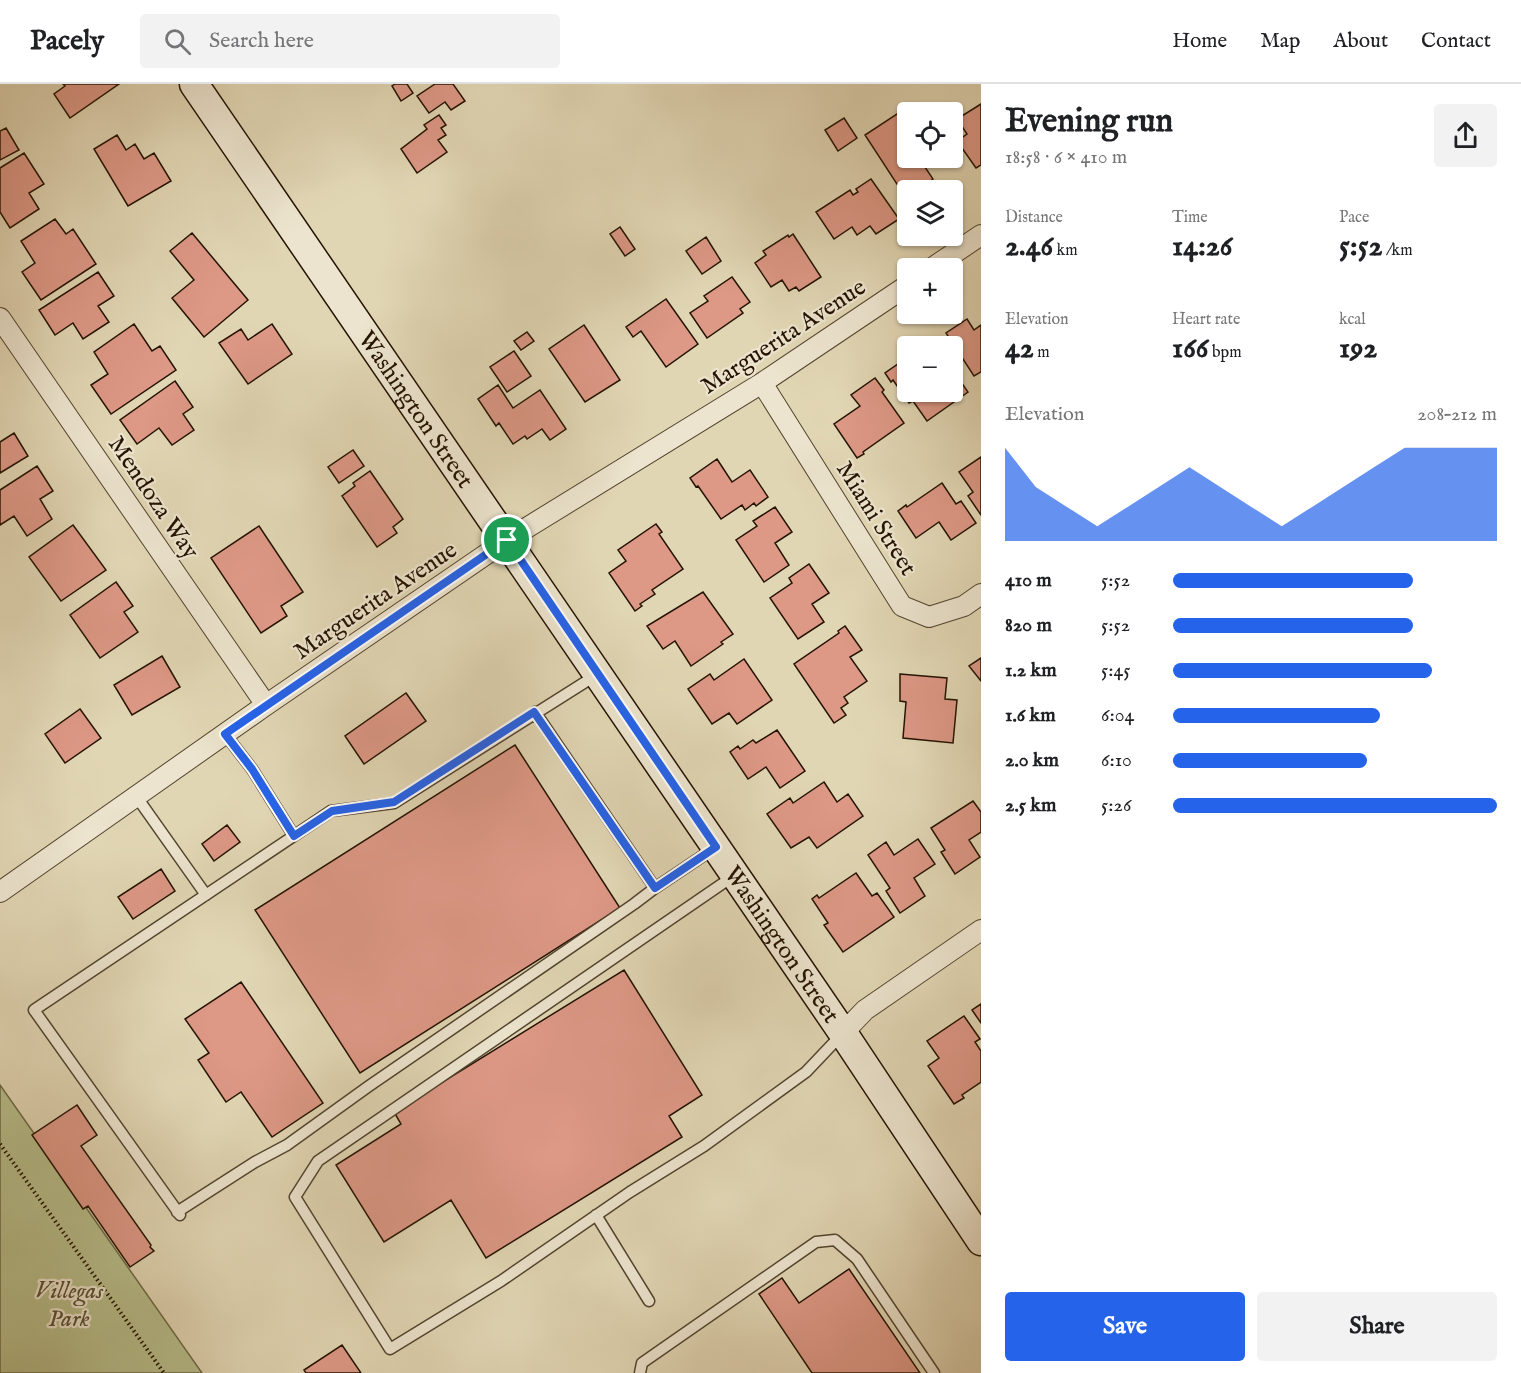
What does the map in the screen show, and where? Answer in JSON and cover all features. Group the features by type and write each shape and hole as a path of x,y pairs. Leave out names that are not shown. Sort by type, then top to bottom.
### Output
{"street":[{"name":"Washington Street","path":"194,84 843,1033 981,1241"},
{"path":"947,258 981,235"},
{"name":"Marguerita Avenue","path":"0,892 266,705 507,540 762,383 897,292"},
{"name":"Mendoza Way","path":"0,318 266,705"},
{"name":"Miami Street","path":"762,383 902,606 929,617 964,606 981,594"},
{"path":"843,1033 865,1010 981,930"}],"lane":[{"path":"598,674 534,712 394,802 332,811 33,1010 178,1213 255,1162 287,1145 716,847"},
{"path":"534,712 655,888"},
{"path":"225,734 252,769 294,836"},
{"path":"136,796 206,895"},
{"path":"735,875 318,1161 295,1197 390,1349 501,1281 596,1215 704,1146 806,1072 843,1033"},
{"path":"596,1215 649,1301"},
{"path":"641,1368 816,1242 835,1240 857,1259 934,1373"}],"path":[{"path":"0,1144 164,1373"}],"green space":[{"name":"Villegas Park","path":"0,1085 202,1373 0,1373"}],"building":[{"path":"63,84 119,84 70,118 54,94 65,86"},
{"path":"407,84 413,93 401,101 392,86"},
{"path":"435,84 453,84 465,101 451,110 445,102 429,113 417,96"},
{"path":"981,104 981,165 976,168 963,150 963,137 967,134 963,128 963,115"},
{"path":"897,114 897,168 926,168 933,179 897,180 897,184 865,135"},
{"path":"439,115 446,125 441,128 446,135 438,140 447,152 417,173 401,149 427,129 424,125"},
{"path":"844,118 857,138 838,151 825,130"},
{"path":"6,128 19,150 0,160 0,131"},
{"path":"117,135 126,150 135,144 144,159 154,153 171,181 128,206 94,149"},
{"path":"24,153 44,184 29,193 39,209 10,228 0,212 0,168"},
{"path":"871,179 897,216 897,220 876,234 870,226 857,235 852,227 834,239 816,212 850,190 853,195 858,192 856,189"},
{"path":"55,219 66,234 73,229 96,264 41,300 22,272 35,263 21,241"},
{"path":"620,227 635,249 625,256 610,234"},
{"path":"192,233 248,300 204,337 172,298 194,280 170,251"},
{"path":"793,234 821,277 799,291 796,287 789,291 782,280 771,287 755,263 766,255 763,251"},
{"path":"706,237 721,261 702,274 686,251"},
{"path":"98,272 114,296 98,306 109,322 83,339 73,323 55,335 39,310"},
{"path":"732,277 750,302 740,309 743,313 707,338 690,313 708,301 704,296"},
{"path":"666,299 698,344 666,367 641,331 633,337 626,327"},
{"path":"967,319 974,330 981,325 981,372 974,376 963,359 963,336 948,336 946,333 963,324"},
{"path":"134,324 152,351 160,346 176,370 111,414 91,385 108,374 94,352"},
{"path":"272,324 292,354 248,384 219,343 241,329 248,340"},
{"path":"584,325 620,380 585,402 549,349"},
{"path":"527,332 534,341 521,350 514,341"},
{"path":"514,351 531,376 507,392 490,367"},
{"path":"897,365 897,386 893,380 891,382 885,373"},
{"path":"875,378 904,423 857,458 834,424 860,406 851,395"},
{"path":"175,381 193,407 183,414 194,430 172,445 159,428 137,444 120,420"},
{"path":"498,385 513,408 540,390 566,429 550,440 542,429 527,439 525,436 513,444 499,423 496,426 478,399"},
{"path":"963,385 968,392 963,396"},
{"path":"914,402 954,402 927,421"},
{"path":"14,433 28,456 0,473 0,442"},
{"path":"353,450 364,466 339,483 328,467"},
{"path":"981,457 981,515 968,496 973,492 959,472"},
{"path":"717,459 732,482 750,470 768,497 756,506 754,503 745,510 742,505 721,519 690,478"},
{"path":"37,466 53,491 40,499 52,519 27,536 14,516 0,525 0,490"},
{"path":"370,471 403,519 393,527 397,533 377,547 342,496 355,486 353,483"},
{"path":"942,483 956,504 961,501 976,523 951,540 939,522 916,538 898,511"},
{"path":"775,507 792,532 775,543 789,565 764,582 736,540 757,526 753,521"},
{"path":"656,524 662,532 659,534 683,569 652,590 655,594 640,604 642,606 635,611 609,573 626,561 618,550"},
{"path":"73,525 106,570 61,601 29,557"},
{"path":"259,526 303,592 281,606 287,616 261,633 211,558"},
{"path":"809,564 829,593 812,604 824,622 798,639 770,598 792,583 789,578"},
{"path":"116,582 133,606 124,612 138,632 100,658 70,615"},
{"path":"703,592 733,634 721,642 723,644 691,666 675,641 663,649 647,626"},
{"path":"845,626 862,650 850,657 867,681 844,697 848,703 841,708 846,715 834,723 794,664 839,633 838,631"},
{"path":"162,656 180,687 132,715 114,685"},
{"path":"981,658 981,681 969,666"},
{"path":"744,659 772,700 737,724 729,713 712,724 688,689 710,674 714,680"},
{"path":"900,674 947,678 945,699 957,700 953,743 903,738 906,702 900,701"},
{"path":"406,693 426,721 364,764 345,736"},
{"path":"80,709 101,738 65,763 45,734"},
{"path":"777,730 805,771 780,788 766,767 748,779 730,752 738,746 740,749 753,740 756,743"},
{"path":"515,745 620,908 360,1073 255,910"},
{"path":"824,782 837,802 848,794 863,816 817,848 809,837 791,848 767,814 790,798 793,803"},
{"path":"973,801 981,812 981,832 969,840 980,857 955,874 941,852 945,850 931,828"},
{"path":"227,825 240,842 214,861 202,844"},
{"path":"918,839 935,864 914,878 925,896 900,913 886,891 890,888 868,855 886,842 894,855"},
{"path":"161,869 175,891 133,919 118,897"},
{"path":"856,873 872,896 877,893 894,917 843,952 824,925 828,923 812,899 817,895 819,898"},
{"path":"624,970 702,1095 669,1116 682,1137 486,1258 451,1200 384,1242 336,1165 401,1124 394,1112"},
{"path":"241,982 323,1103 272,1137 241,1092 226,1102 198,1060 209,1053 185,1019"},
{"path":"981,1004 981,1023 972,1010"},
{"path":"964,1016 980,1039 975,1042 981,1051 981,1082 962,1095 964,1098 954,1104 928,1066 939,1058 927,1041"},
{"path":"77,1105 97,1135 81,1146 154,1251 130,1267 88,1206 83,1209 32,1135"},
{"path":"849,1269 920,1373 812,1373 759,1294 782,1278 799,1303"},
{"path":"342,1345 361,1373 306,1373 304,1370"}],"route":[{"path":"507,540 716,847 655,888 534,712 394,802 332,811 294,836 252,769 225,734 507,540"}]}
